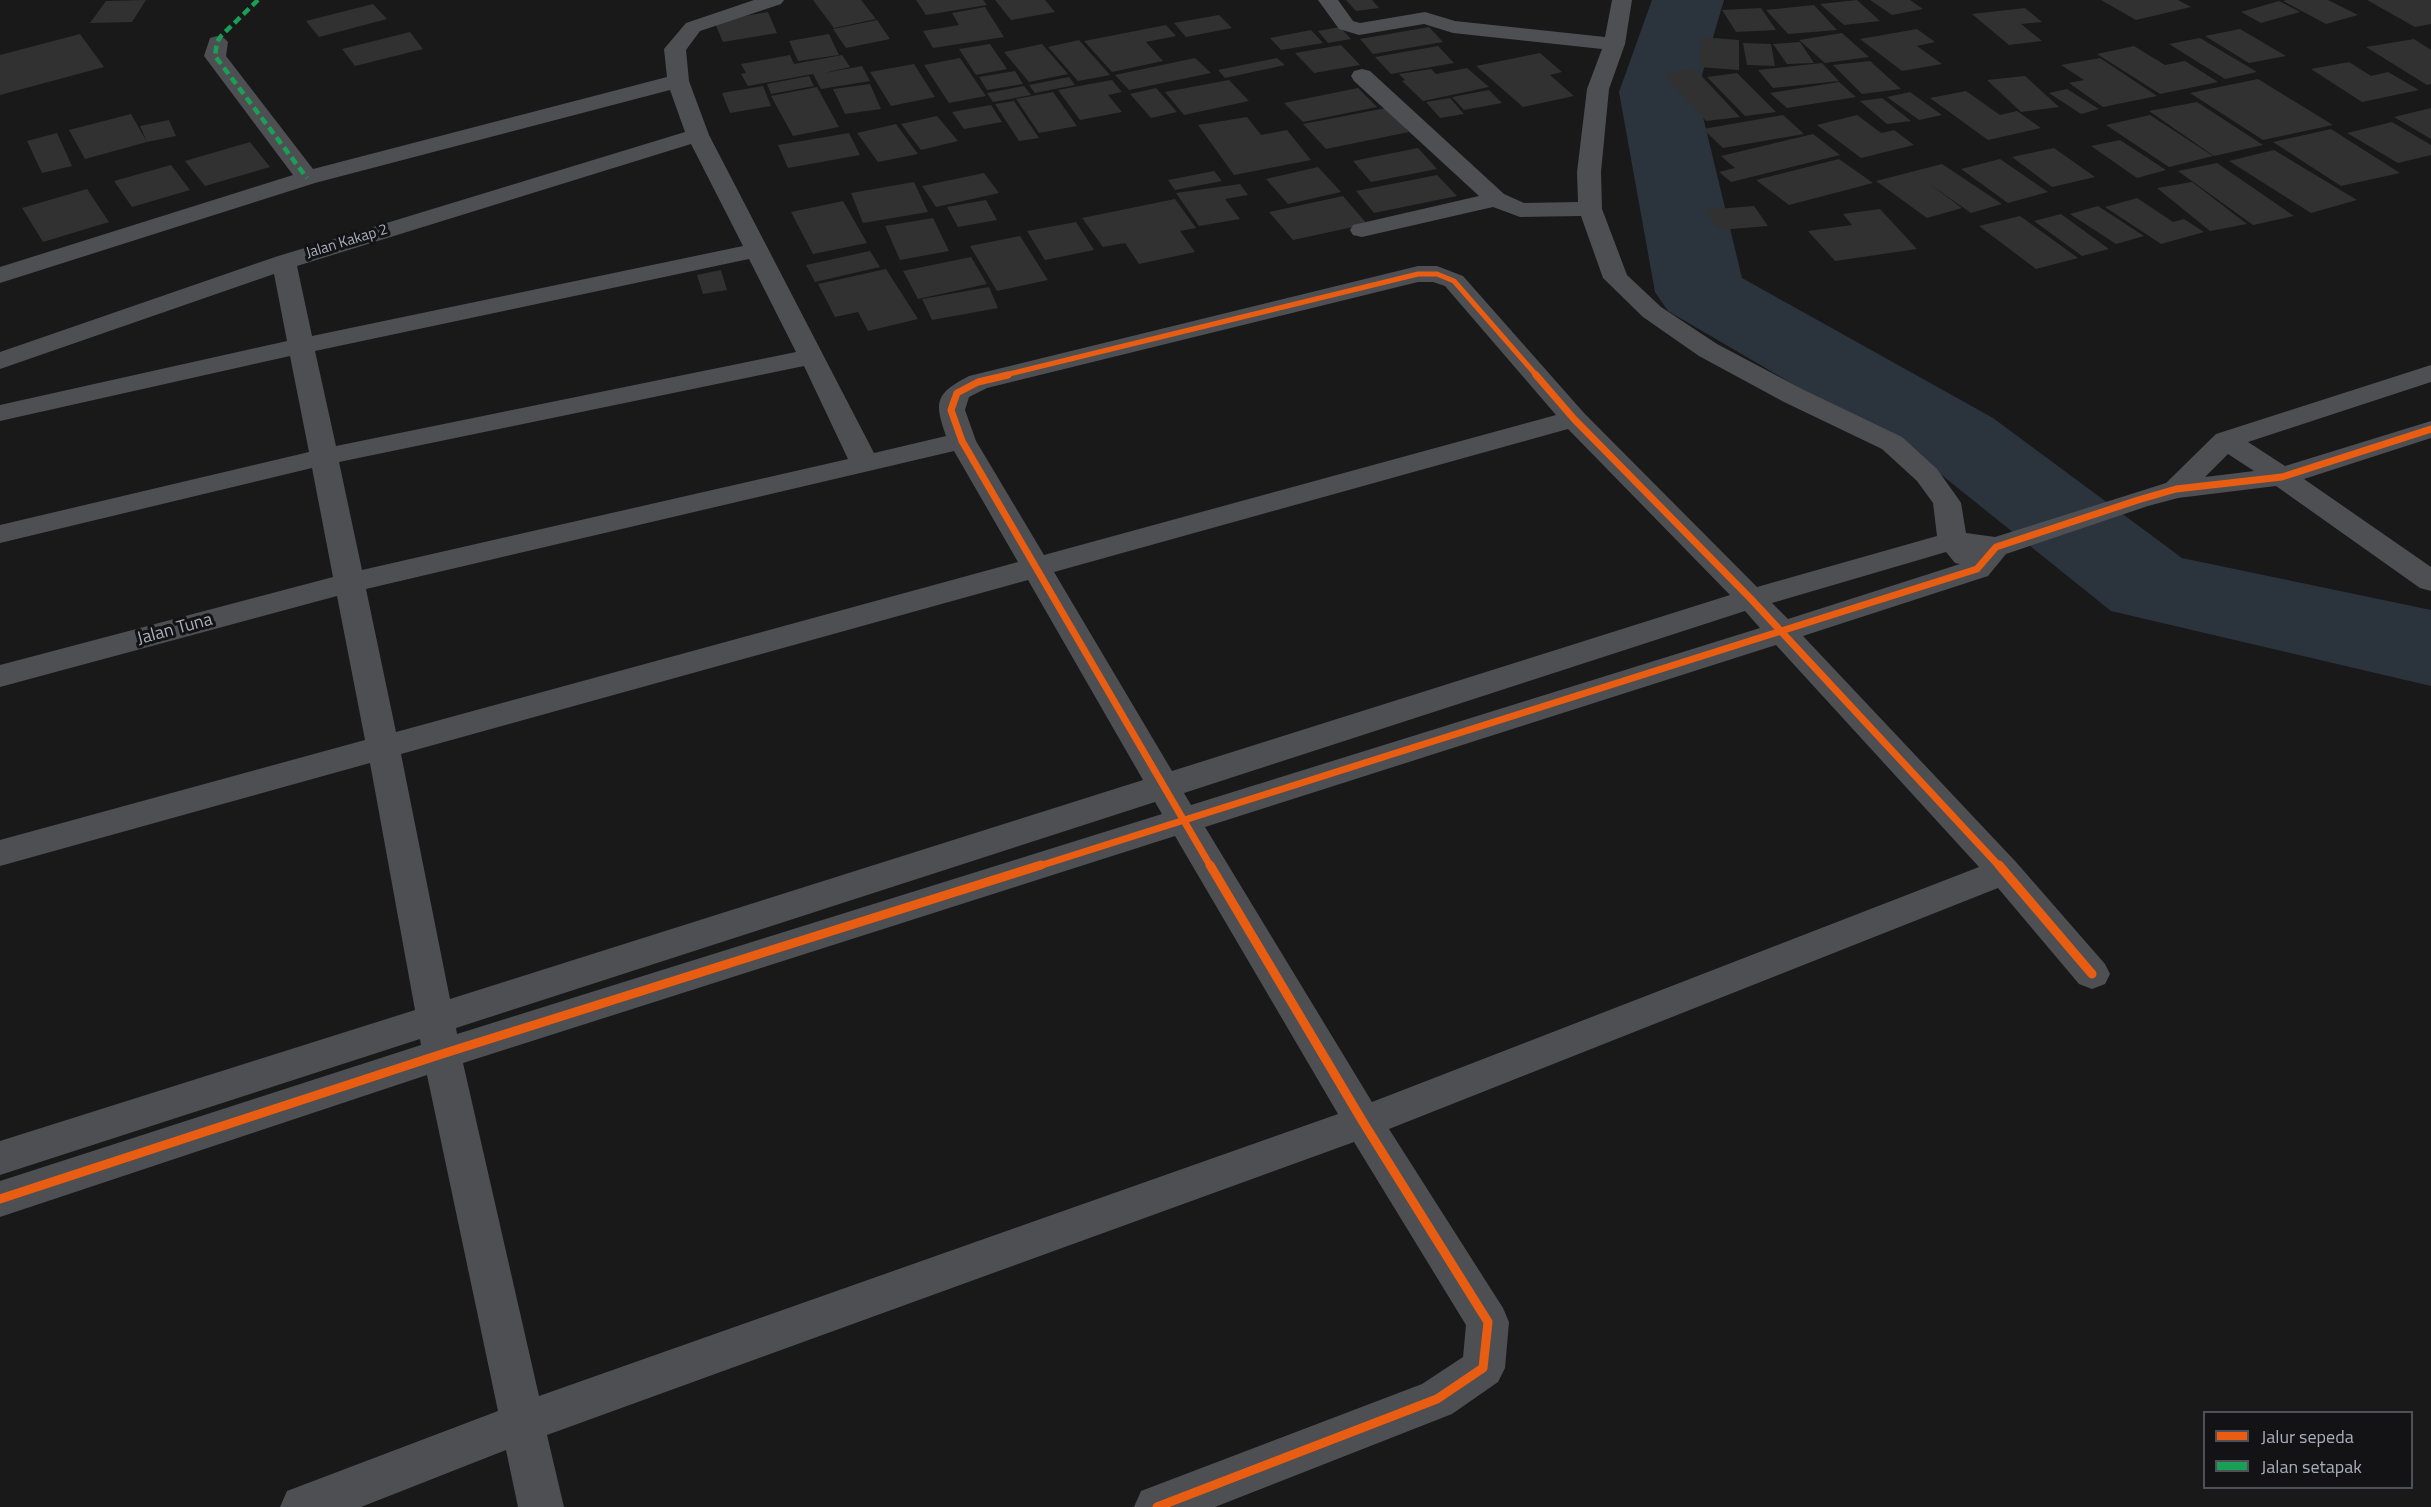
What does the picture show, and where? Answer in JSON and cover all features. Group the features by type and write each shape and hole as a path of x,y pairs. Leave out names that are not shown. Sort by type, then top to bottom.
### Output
{"street":[{"path":"774,0 693,27 675,49 678,81 698,135 849,429 864,463"},
{"path":"1328,0 1346,25 1359,29 1425,18 1452,27 1614,44"},
{"path":"1622,0 1614,44 1598,89 1589,172 1590,209 1616,278 1652,312 1708,350 1794,396 1892,443 1927,475 1947,503 1952,541"},
{"path":"217,42 216,56 307,178"},
{"path":"1362,76 1496,199 1520,210 1590,209"},
{"path":"0,275 307,178 678,81"},
{"name":"Jalan Kakap 2","path":"0,361 284,262 698,135"},
{"path":"1362,230 1496,199"},
{"path":"0,413 300,346 757,250"},
{"path":"284,262 383,746 438,1036 542,1507"},
{"path":"1157,1507 1437,1399 1483,1368 1488,1322 1363,1122 1183,820 962,441 951,410 957,393 978,382 1418,274 1437,274 1454,281 1574,419 1752,599 2004,871 2092,974"},
{"path":"0,534 323,457 811,357"},
{"path":"2175,489 2226,440 2431,373"},
{"path":"0,853 1574,419"},
{"path":"0,1158 438,1036 1183,820 1782,632 2138,500 2175,489 2282,477 2431,429"},
{"path":"2226,440 2431,581"},
{"name":"Jalan Tuna","path":"0,676 350,583 962,441"},
{"path":"0,1199 438,1036 1165,787 1752,599 1952,541 1993,553"},
{"path":"303,1507 524,1422 1363,1122 2004,871"}],"building":[{"path":"146,0 132,22 90,23 106,1"},
{"path":"813,0 861,0 876,19 834,28"},
{"path":"916,0 983,0 987,5 926,15"},
{"path":"995,0 1045,0 1055,12 1011,20"},
{"path":"1346,0 1372,0 1379,8 1356,11"},
{"path":"1857,0 1880,21 1844,25 1820,4"},
{"path":"1870,0 1910,0 1923,9 1892,15"},
{"path":"2101,0 2178,0 2191,7 2136,20"},
{"path":"2328,0 2358,15 2326,24 2283,1"},
{"path":"2367,0 2431,0 2431,24 2415,27"},
{"path":"2279,1 2300,12 2261,23 2241,12"},
{"path":"373,4 387,19 319,37 306,21"},
{"path":"1814,5 1837,30 1788,34 1766,10"},
{"path":"985,7 1004,37 933,48 923,31 959,25 952,13"},
{"path":"1761,8 1776,30 1736,32 1722,10"},
{"path":"2025,8 2042,22 2021,24 2042,41 2009,45 1972,14"},
{"path":"768,12 777,33 723,42 714,21"},
{"path":"1219,15 1232,28 1186,37 1174,23"},
{"path":"877,20 890,39 846,48 833,29"},
{"path":"1166,25 1176,36 1146,42 1163,61 1112,72 1084,41"},
{"path":"1340,27 1351,39 1328,43 1318,31"},
{"path":"1429,27 1443,42 1373,54 1360,39"},
{"path":"1917,29 1935,42 1917,46 1942,64 1902,71 1860,39"},
{"path":"2240,29 2286,56 2249,63 2205,36"},
{"path":"1311,30 1323,43 1281,50 1270,38"},
{"path":"410,32 423,49 355,66 342,49"},
{"path":"1842,33 1869,57 1825,63 1799,40"},
{"path":"80,34 104,67 0,95 0,55"},
{"path":"829,34 839,55 798,61 789,41"},
{"path":"1701,37 1739,40 1739,70 1699,67"},
{"path":"2200,38 2257,72 2225,79 2169,44"},
{"path":"2414,39 2431,50 2431,84 2427,85 2366,47"},
{"path":"1079,40 1110,75 1078,81 1048,47"},
{"path":"1800,42 1814,63 1787,64 1773,44"},
{"path":"1743,43 1771,44 1775,66 1747,65"},
{"path":"990,44 1007,69 976,75 959,49"},
{"path":"1042,44 1068,74 1029,82 1004,52"},
{"path":"1341,45 1360,65 1314,73 1295,53"},
{"path":"1438,46 1454,63 1391,74 1375,57"},
{"path":"2134,46 2165,65 2185,61 2218,82 2160,94 2097,54"},
{"path":"1540,53 1562,72 1550,75 1574,96 1523,107 1476,66"},
{"path":"790,55 794,64 842,55 850,67 824,73 862,66 870,81 821,89 813,74 748,86 741,74 746,73 741,64"},
{"path":"960,58 986,96 949,103 924,65"},
{"path":"1195,58 1211,73 1129,90 1115,75"},
{"path":"1277,58 1285,65 1225,78 1218,70"},
{"path":"2100,58 2157,96 2103,107 2069,83 2084,80 2061,65"},
{"path":"1870,61 1901,89 1862,94 1833,65"},
{"path":"2349,62 2371,76 2388,72 2419,90 2362,102 2311,69"},
{"path":"1822,63 1839,81 1773,88 1758,70"},
{"path":"914,64 935,97 891,106 870,72"},
{"path":"1467,68 1489,87 1423,101 1402,81 1405,80 1399,74 1431,69 1436,74"},
{"path":"1695,69 1740,117 1706,121 1663,74"},
{"path":"1015,71 1023,84 987,90 979,77"},
{"path":"1737,73 1776,112 1745,116 1707,77"},
{"path":"809,76 814,86 771,94 767,84"},
{"path":"2025,76 2059,107 2021,112 1987,80"},
{"path":"1069,77 1075,85 1035,93 1029,85"},
{"path":"2258,79 2333,125 2263,140 2190,93"},
{"path":"1112,80 1122,92 1108,95 1122,112 1080,120 1058,90"},
{"path":"1229,80 1249,101 1184,115 1165,92"},
{"path":"1839,82 1856,97 1787,108 1770,93"},
{"path":"870,84 881,109 845,114 833,89"},
{"path":"763,86 771,106 730,113 722,93"},
{"path":"1024,86 1031,95 993,102 987,93"},
{"path":"817,87 839,127 793,136 771,96"},
{"path":"1156,88 1177,112 1151,118 1130,94"},
{"path":"1358,88 1377,107 1303,122 1284,103"},
{"path":"2067,89 2099,109 2081,114 2049,93"},
{"path":"1489,90 1502,103 1464,110 1452,97"},
{"path":"1966,91 2000,115 2017,111 2041,128 1988,140 1930,98"},
{"path":"1053,92 1077,126 1039,133 1016,99"},
{"path":"1910,92 1942,115 1919,120 1887,97"},
{"path":"1450,98 1464,114 1440,118 1426,102"},
{"path":"1882,98 1911,121 1887,124 1860,101"},
{"path":"1014,101 1039,138 1019,141 995,104"},
{"path":"2197,102 2263,145 2214,156 2149,111"},
{"path":"991,105 1002,122 964,129 952,112"},
{"path":"1386,108 1409,132 1326,149 1303,124"},
{"path":"2431,108 2431,139 2394,117"},
{"path":"131,114 147,142 85,159 69,130"},
{"path":"1783,115 1804,134 1723,148 1703,129"},
{"path":"1857,115 1881,133 1894,130 1914,145 1861,158 1817,125"},
{"path":"2150,115 2213,156 2169,167 2106,125"},
{"path":"937,116 958,141 921,150 901,124"},
{"path":"1247,117 1261,135 1287,130 1311,160 1234,175 1198,125"},
{"path":"169,120 176,136 147,142 140,126"},
{"path":"2392,122 2431,145 2431,155 2398,163 2347,133"},
{"path":"896,124 918,154 878,162 857,133"},
{"path":"2331,129 2400,173 2341,186 2273,142"},
{"path":"57,133 72,166 42,173 27,141"},
{"path":"849,133 860,155 788,168 778,145"},
{"path":"1813,134 1840,155 1731,182 1719,172 1735,168 1721,156"},
{"path":"2120,140 2166,170 2137,178 2091,146"},
{"path":"250,142 270,167 205,186 185,161"},
{"path":"1418,148 1437,169 1371,182 1353,161"},
{"path":"2054,148 2095,177 2052,187 2012,157"},
{"path":"2274,150 2357,200 2311,213 2229,161"},
{"path":"1839,159 1873,183 1789,205 1756,180"},
{"path":"2000,159 2048,192 2008,203 1961,169"},
{"path":"2217,163 2294,216 2253,225 2178,171"},
{"path":"1942,164 2002,204 1971,213 1928,183 1962,208 1927,218 1876,181"},
{"path":"171,165 190,190 132,207 114,181"},
{"path":"1318,167 1341,192 1288,204 1266,179"},
{"path":"1214,171 1222,181 1175,190 1168,180"},
{"path":"984,173 999,193 936,207 922,186"},
{"path":"1437,175 1457,196 1374,213 1356,191"},
{"path":"914,182 928,212 863,223 851,193"},
{"path":"2192,182 2247,224 2210,231 2157,188"},
{"path":"1240,184 1248,195 1225,199 1240,219 1199,226 1176,193"},
{"path":"87,189 109,222 43,242 22,208"},
{"path":"1343,196 1367,224 1293,240 1269,212"},
{"path":"2137,198 2173,222 2184,219 2204,232 2161,244 2105,207"},
{"path":"1175,199 1196,228 1180,231 1195,252 1139,264 1125,243 1103,247 1082,218"},
{"path":"986,200 997,220 958,227 947,207"},
{"path":"843,201 867,243 813,254 791,212"},
{"path":"1754,206 1768,226 1718,230 1705,210"},
{"path":"2098,206 2144,236 2116,244 2070,214"},
{"path":"1880,209 1917,249 1835,261 1808,231 1852,225 1843,214"},
{"path":"2061,214 2109,249 2082,256 2034,221"},
{"path":"2020,216 2078,258 2036,269 1979,226"},
{"path":"933,218 949,251 900,260 885,226"},
{"path":"1076,222 1094,250 1045,260 1027,231"},
{"path":"1020,236 1048,280 997,291 970,246"},
{"path":"870,251 880,267 815,282 806,265"},
{"path":"971,257 987,284 918,299 903,271"},
{"path":"886,269 918,319 868,331 858,312 835,317 818,284"},
{"path":"721,270 727,290 703,294 697,275"},
{"path":"989,287 998,308 932,320 922,299"}],"waterway":[{"path":"1688,0 1658,92 1700,292 1958,439 2149,586 2431,648"}],"marked path":[{"path":"258,0 221,36 217,42 215,56 307,178"}],"cycle path":[{"path":"1157,1507 1437,1399 1483,1368 1488,1322 1363,1122 1183,820 962,441 951,410 957,393 978,382 1418,274 1437,274 1454,281 1574,419 1751,599 2004,871 2092,974"},
{"path":"0,1199 442,1054 1977,569 1996,547 2138,500 2176,489 2282,477 2431,429"}]}
